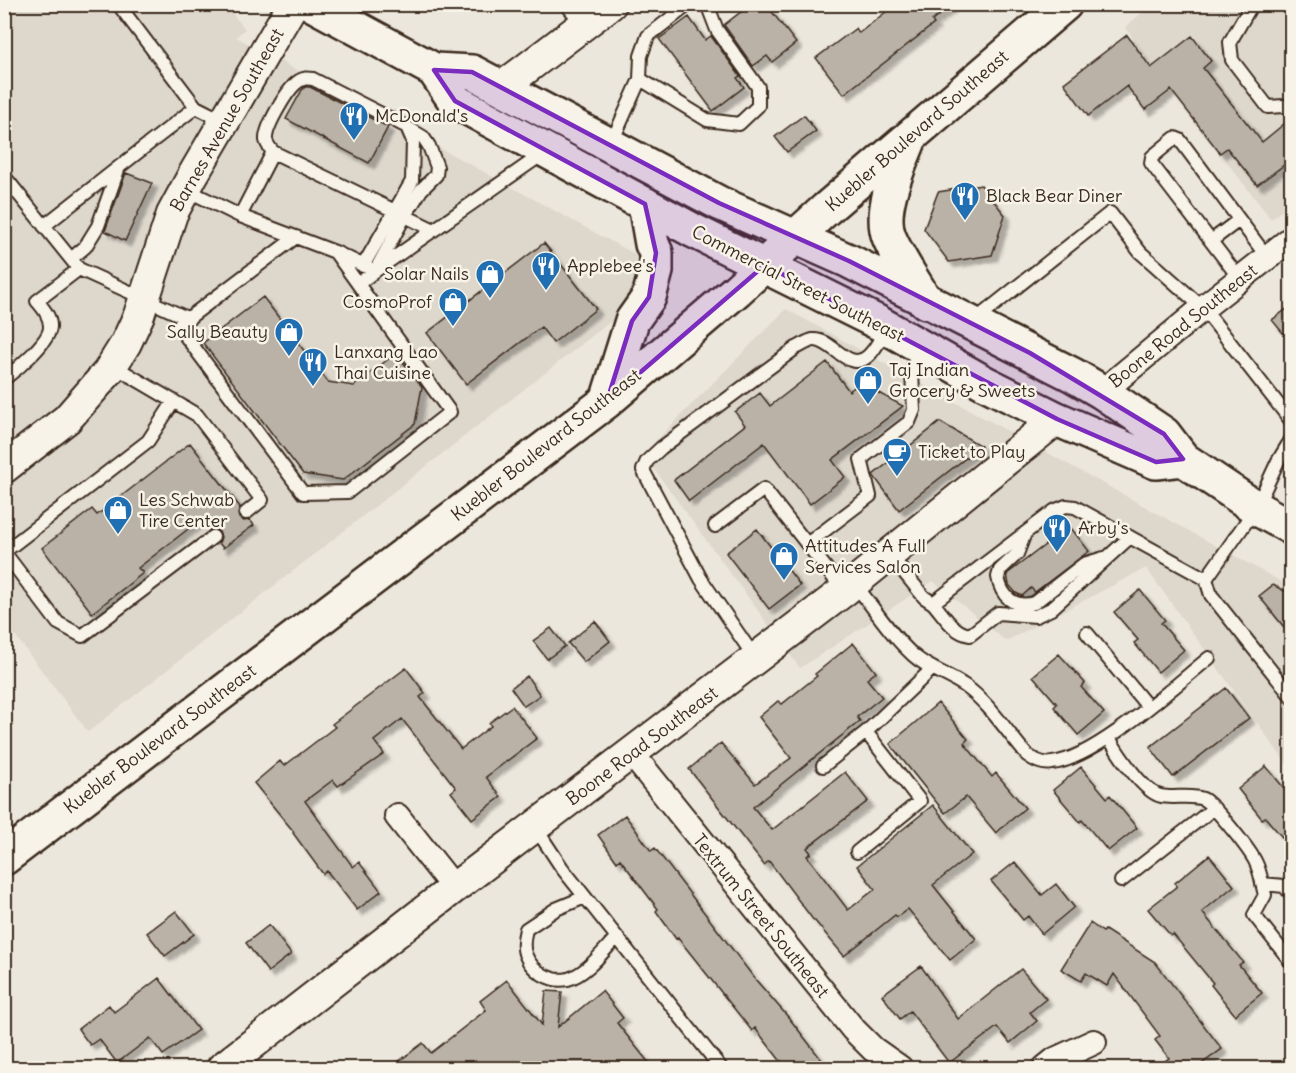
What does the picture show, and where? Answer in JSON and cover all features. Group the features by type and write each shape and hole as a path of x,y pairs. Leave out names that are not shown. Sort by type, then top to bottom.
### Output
{"main road":[{"name":"Commercial Street Southeast","path":"312,4 434,70 472,72 719,203 849,261 926,302 1030,352 1102,392 1164,434 1183,459 1256,508 1292,528"},
{"name":"Kuebler Boulevard Southeast","path":"4,858 607,401 1065,4"},
{"name":"Commercial Street Southeast","path":"434,70 455,101 645,204 887,328 985,383 1156,462 1183,459"},
{"path":"911,136 891,190 886,215 888,235 926,302"},
{"path":"607,401 632,321 649,297 656,271 656,253 652,244 645,204"}],"street":[{"name":"Barnes Avenue Southeast","path":"4,468 67,419 94,389 126,343 144,299 172,214 293,4"},
{"path":"502,87 575,15 611,4"},
{"name":"Boone Road Southeast","path":"1102,392 1292,238"},
{"name":"Boone Road Southeast","path":"222,1068 849,587 1057,418"},
{"name":"Textrum Street Southeast","path":"632,754 853,1029 873,1049 900,1068"},
{"path":"397,816 454,888"},
{"path":"1045,1068 1055,1060 1094,1042"}],"lane":[{"path":"118,4 196,107 224,121"},
{"path":"610,145 640,79 641,56 648,36 689,4"},
{"path":"640,79 707,120 739,124 758,106 758,87 717,30 707,4"},
{"path":"1252,4 1230,42 1232,60 1268,107 1284,106 1292,111"},
{"path":"363,266 400,214 436,175 437,167 423,137 407,127 313,79 306,78 298,82 290,90 269,127 266,137 267,144 273,152 400,214 434,230"},
{"path":"44,226 196,107"},
{"path":"375,271 412,181 413,141 407,127"},
{"path":"1239,279 1151,163 1152,157 1175,138 1180,140 1267,257"},
{"path":"358,284 547,151"},
{"path":"240,216 273,152"},
{"path":"4,379 45,340 50,331 49,318 37,301 75,264 98,226 118,167"},
{"path":"4,176 75,264 189,319"},
{"path":"185,189 240,216 335,252 375,271"},
{"path":"971,324 1110,213 1140,252 1203,308 1292,423"},
{"path":"1211,241 1239,219"},
{"path":"296,237 178,326 303,493 348,492 450,412 335,252"},
{"path":"756,659 701,579 643,470 647,461 661,448 796,348 811,340 817,340 848,358 856,361 862,360 869,355 887,328"},
{"path":"807,544 870,496 861,459 909,422 914,410 912,373 918,345"},
{"path":"112,365 197,415 262,500 246,513"},
{"path":"174,401 148,441 4,552 58,623 82,636 213,537"},
{"path":"1206,579 1256,508 1278,461 1291,441"},
{"path":"715,526 764,489 807,544 914,656 978,696 1027,755 1036,762 1050,764 1064,761 1109,738 1209,658"},
{"path":"933,603 1054,511 1066,506 1075,507 1206,579 1211,596 1292,698"},
{"path":"1026,532 1017,554 1000,570 998,577 1004,593 1016,604 1025,606 1034,603 1084,564 1108,557"},
{"path":"890,555 924,597 933,603 956,630 970,635 998,613 1036,616 1051,609 1130,537"},
{"path":"1087,633 1148,707"},
{"path":"823,766 866,732 932,669"},
{"path":"857,852 920,801 866,732"},
{"path":"1109,738 1120,756 1150,791 1160,796 1193,797 1203,800 1214,808 1257,864 1265,895 1254,915 1292,963"},
{"path":"1121,881 1214,808"},
{"path":"535,827 562,868 721,1068"},
{"path":"1262,884 1284,886 1292,895"},
{"path":"585,897 556,909 526,929 524,940 526,956 534,969 548,978 567,979 584,969 617,937"}],"highlighted area":[{"path":"434,70 472,72 719,203 849,261 1030,353 1164,434 1183,459 1156,462 1057,419 765,265 607,401 632,321 649,297 656,253 645,204 455,101"}],"shaded area":[{"path":"5,5 216,5 232,13 245,29 236,37 671,274 88,732 5,622"},
{"path":"1152,5 1291,5 1291,203 1271,219 1153,67 1125,27"},
{"path":"786,309 1291,587 1291,770 1146,568 1006,641 933,581 800,668 643,454"}],"building":[{"path":"751,4 766,4 796,43 772,62 767,56 753,66 724,25"},
{"path":"896,4 953,4 932,21 934,24 844,94 816,58 856,28 859,33"},
{"path":"689,17 705,40 711,36 740,76 737,78 744,87 713,111 659,39"},
{"path":"1127,35 1151,68 1192,36 1211,61 1203,68 1262,142 1284,124 1292,133 1292,159 1257,185 1227,148 1220,153 1171,90 1145,110 1127,86 1088,116 1064,83"},
{"name":"McDonald's","path":"305,87 310,87 388,127 369,163 286,119"},
{"path":"804,115 816,131 787,152 775,137"},
{"path":"126,173 152,183 125,241 105,231"},
{"name":"Black Bear Diner","path":"981,185 1005,215 992,255 949,262 924,229 938,192"},
{"path":"544,243 596,309 553,343 541,327 466,384 427,333"},
{"path":"263,297 328,382 354,386 396,353 422,387 415,424 343,480 303,474 203,343"},
{"path":"1292,305 1292,344 1272,320"},
{"path":"827,362 849,391 860,383 903,406 832,460 845,477 810,504 764,443 689,501 674,480 745,425 735,412 760,393 770,406"},
{"path":"940,422 981,446 899,510 873,475"},
{"name":"Les Schwab Tire Center","path":"190,443 240,507 239,518 244,521 250,520 254,525 223,548 219,543 221,537 219,532 216,529 209,530 201,519 138,568 143,573 92,613 42,548 92,509 97,515"},
{"path":"1071,528 1089,551 1035,592 1031,588 1022,596 1016,593 1009,585 1007,574"},
{"path":"757,529 800,585 769,609 726,553"},
{"path":"1273,585 1292,595 1292,637 1259,596"},
{"path":"1140,590 1165,620 1161,623 1184,650 1158,672 1134,643 1138,640 1114,612"},
{"path":"595,621 610,641 584,662 568,643"},
{"path":"551,628 565,646 547,659 533,641"},
{"path":"853,643 876,672 867,679 882,697 857,717 860,721 753,807 772,830 845,772 868,801 807,848 811,853 807,856 848,910 875,889 857,866 933,805 972,854 933,885 976,939 950,960 908,909 897,917 895,915 844,956 814,921 769,861 764,865 689,769 721,743 755,784 791,758 759,717 778,701 782,704"},
{"path":"1059,654 1085,683 1081,687 1104,713 1078,735 1054,707 1057,704 1033,676"},
{"path":"406,668 425,693 420,697 461,749 491,726 489,723 512,706 537,738 486,777 501,797 472,819 451,792 456,788 402,719 374,741 384,754 338,786 333,780 305,801 353,867 359,862 381,891 357,910 327,871 323,874 294,832 254,783 280,761 284,766 335,727 332,724"},
{"path":"527,676 540,695 524,706 511,688"},
{"path":"1226,688 1249,718 1173,777 1150,747"},
{"path":"938,703 968,739 964,743 992,777 996,773 1025,808 996,833 966,797 945,813 890,744"},
{"path":"1266,766 1292,798 1292,849 1265,817 1262,819 1238,789"},
{"path":"1081,767 1107,798 1110,795 1137,828 1108,851 1053,790"},
{"path":"625,815 651,851 655,848 755,979 828,1068 786,1068 755,1028 752,1031 678,938 676,939 656,911 658,909 620,859 617,862 598,835"},
{"path":"1209,855 1234,886 1202,912 1243,962 1239,965 1262,993 1235,1015 1211,985 1213,983 1173,934 1171,936 1148,909 1177,886 1175,883"},
{"path":"1015,862 1042,895 1056,884 1074,907 1042,934 1028,916 1023,920 991,881"},
{"path":"176,911 194,934 165,956 147,933"},
{"path":"1090,923 1155,962 1222,1049 1196,1068 1155,1068 1169,1058 1155,1040 1160,1036 1114,974 1107,986 1086,973 1081,981 1061,969"},
{"path":"269,925 291,954 268,972 246,943"},
{"path":"921,966 958,1019 1021,969 1046,999 1030,1012 1037,1021 1010,1043 997,1027 949,1063 910,1011 900,1019 882,995"},
{"path":"159,978 198,1030 163,1055 150,1038 117,1063 99,1039 90,1045 78,1029 109,1005 114,1012"},
{"path":"507,980 542,1025 546,991 562,992 558,1027 602,991 623,1018 617,1023 653,1068 390,1068 423,1043 431,1053 486,1010 480,1001"}],"place":[{"name":"McDonald's","path":"354,142"},
{"name":"Black Bear Diner","path":"965,222"},
{"name":"Applebee's","path":"546,292"},
{"name":"Solar Nails","path":"490,300"},
{"name":"CosmoProf","path":"453,328"},
{"name":"Sally Beauty","path":"289,358"},
{"name":"Lanxang Lao Thai Cuisine","path":"313,388"},
{"name":"Taj Indian Grocery & Sweets","path":"868,406"},
{"name":"Ticket to Play","path":"897,478"},
{"name":"Les Schwab Tire Center","path":"118,536"},
{"name":"Arby's","path":"1057,554"},
{"name":"Attitudes A Full Services Salon","path":"784,582"}]}
